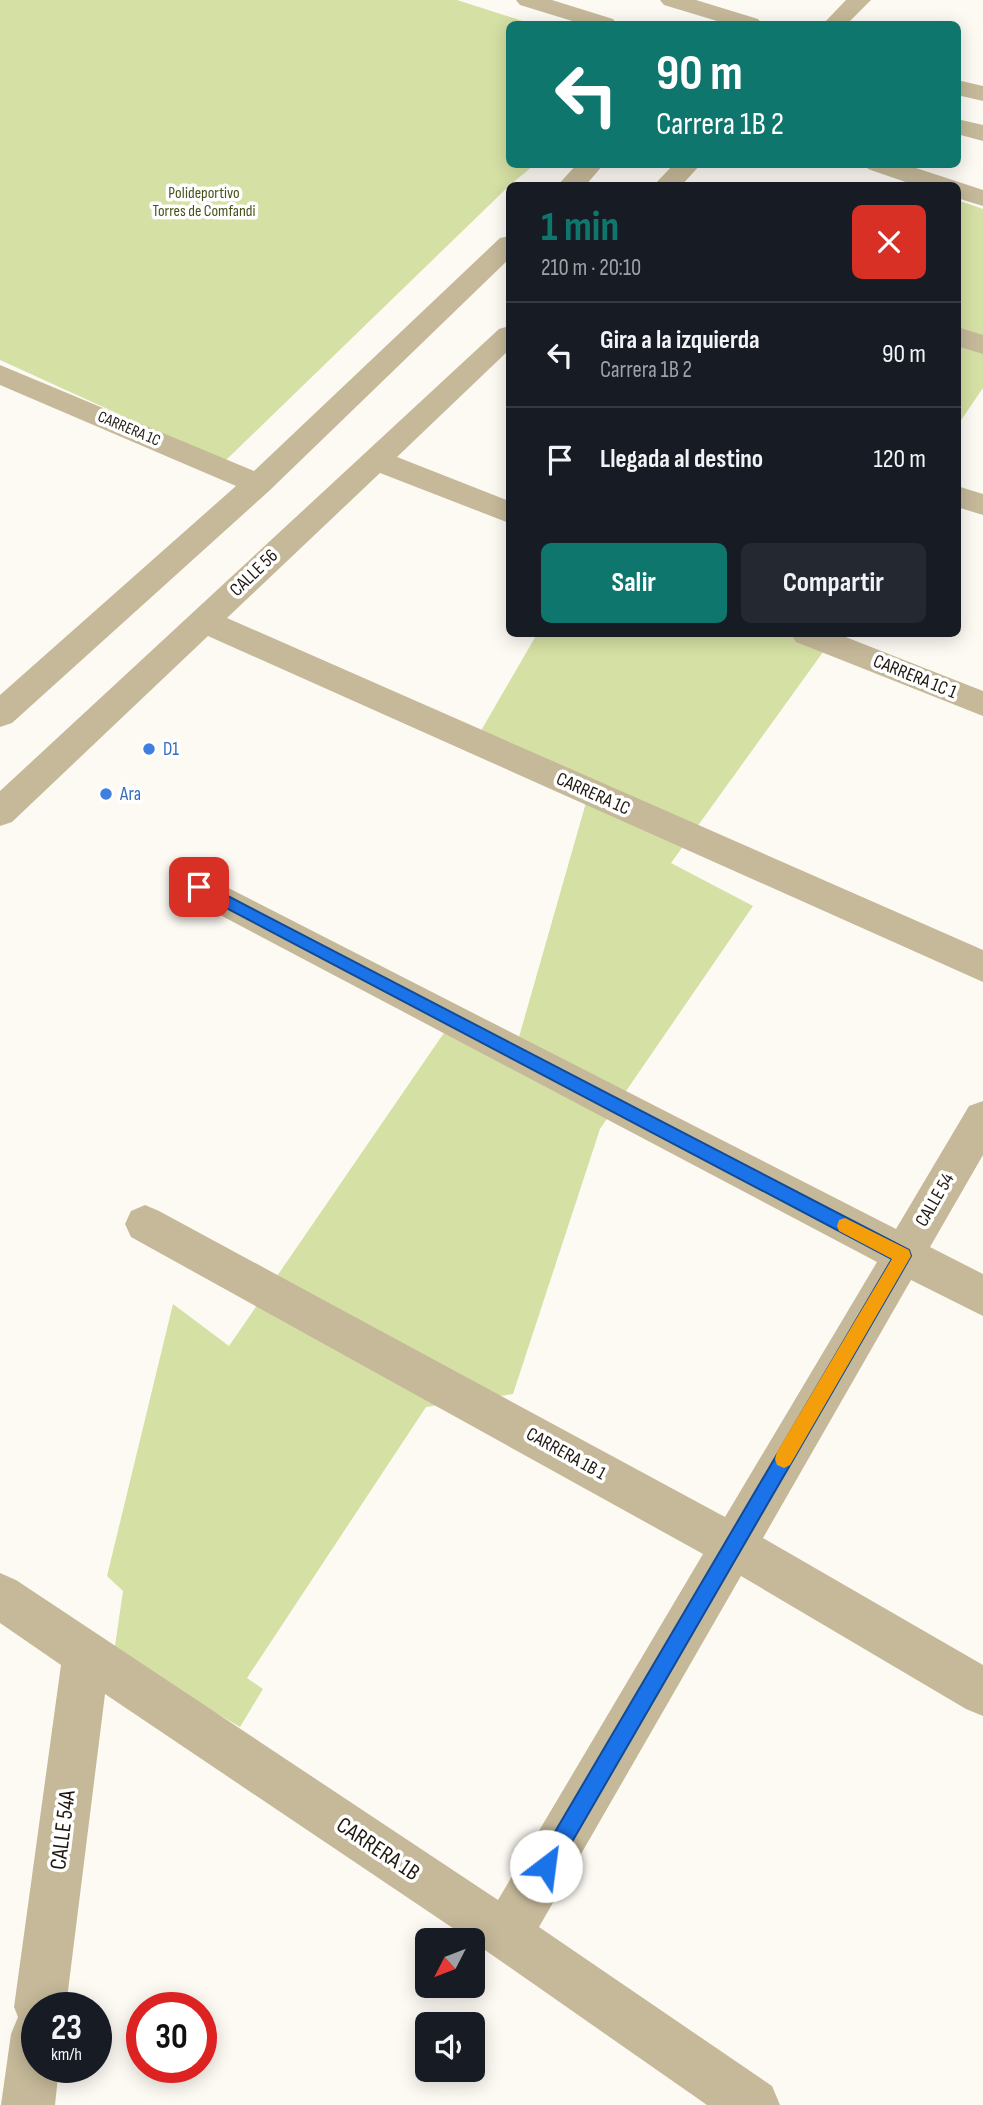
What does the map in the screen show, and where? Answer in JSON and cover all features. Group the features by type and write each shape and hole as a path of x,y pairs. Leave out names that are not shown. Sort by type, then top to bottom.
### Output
{"street":[{"path":"528,0 595,21"},
{"path":"672,0 750,20"},
{"path":"837,21 859,0"},
{"path":"961,88 983,94"},
{"path":"961,127 983,133"},
{"path":"574,182 588,168"},
{"path":"670,182 685,168"},
{"path":"889,168 932,182"},
{"path":"961,191 983,198"},
{"path":"0,714 265,505 506,247"},
{"path":"961,337 983,345"},
{"name":"CALLE 56","path":"0,812 506,338"},
{"name":"CARRERA 1C","path":"0,374 265,505"},
{"path":"375,459 506,512"},
{"path":"961,498 983,506"},
{"path":"261,565 270,549 274,534 265,505"},
{"name":"CARRERA 1C","path":"203,621 983,967"},
{"name":"CARRERA 1C 1","path":"815,637 983,704"},
{"path":"199,887 983,1296"},
{"name":"CALLE 54","path":"506,1935 983,1118"},
{"name":"CARRERA 1B 1","path":"145,1224 733,1546 983,1692"},
{"name":"CARRERA 1B","path":"0,1596 506,1935 753,2105"},
{"name":"CALLE 54A","path":"42,1992 86,1653"},
{"path":"28,2105 31,2083"}],"green space":[{"name":"Polideportivo Torres de Comfandi","path":"0,0 457,0 523,21 506,21 506,168 530,168 514,182 506,182 506,189 224,462 0,360"},
{"path":"961,201 983,209 983,388 961,420"},
{"path":"535,637 834,637 671,863 753,906 600,1129 513,1394 426,1407 247,1678 263,1689 240,1727 114,1653 123,1591 107,1576 173,1304 229,1346 448,1027 515,1051 587,799 475,741"}],"slow traffic":[{"path":"784,1459 903,1256 845,1226"}],"place":[{"name":"D1","path":"149,749"},
{"name":"Ara","path":"106,794"}],"route":[{"path":"199,887 903,1256 546,1866"}]}
